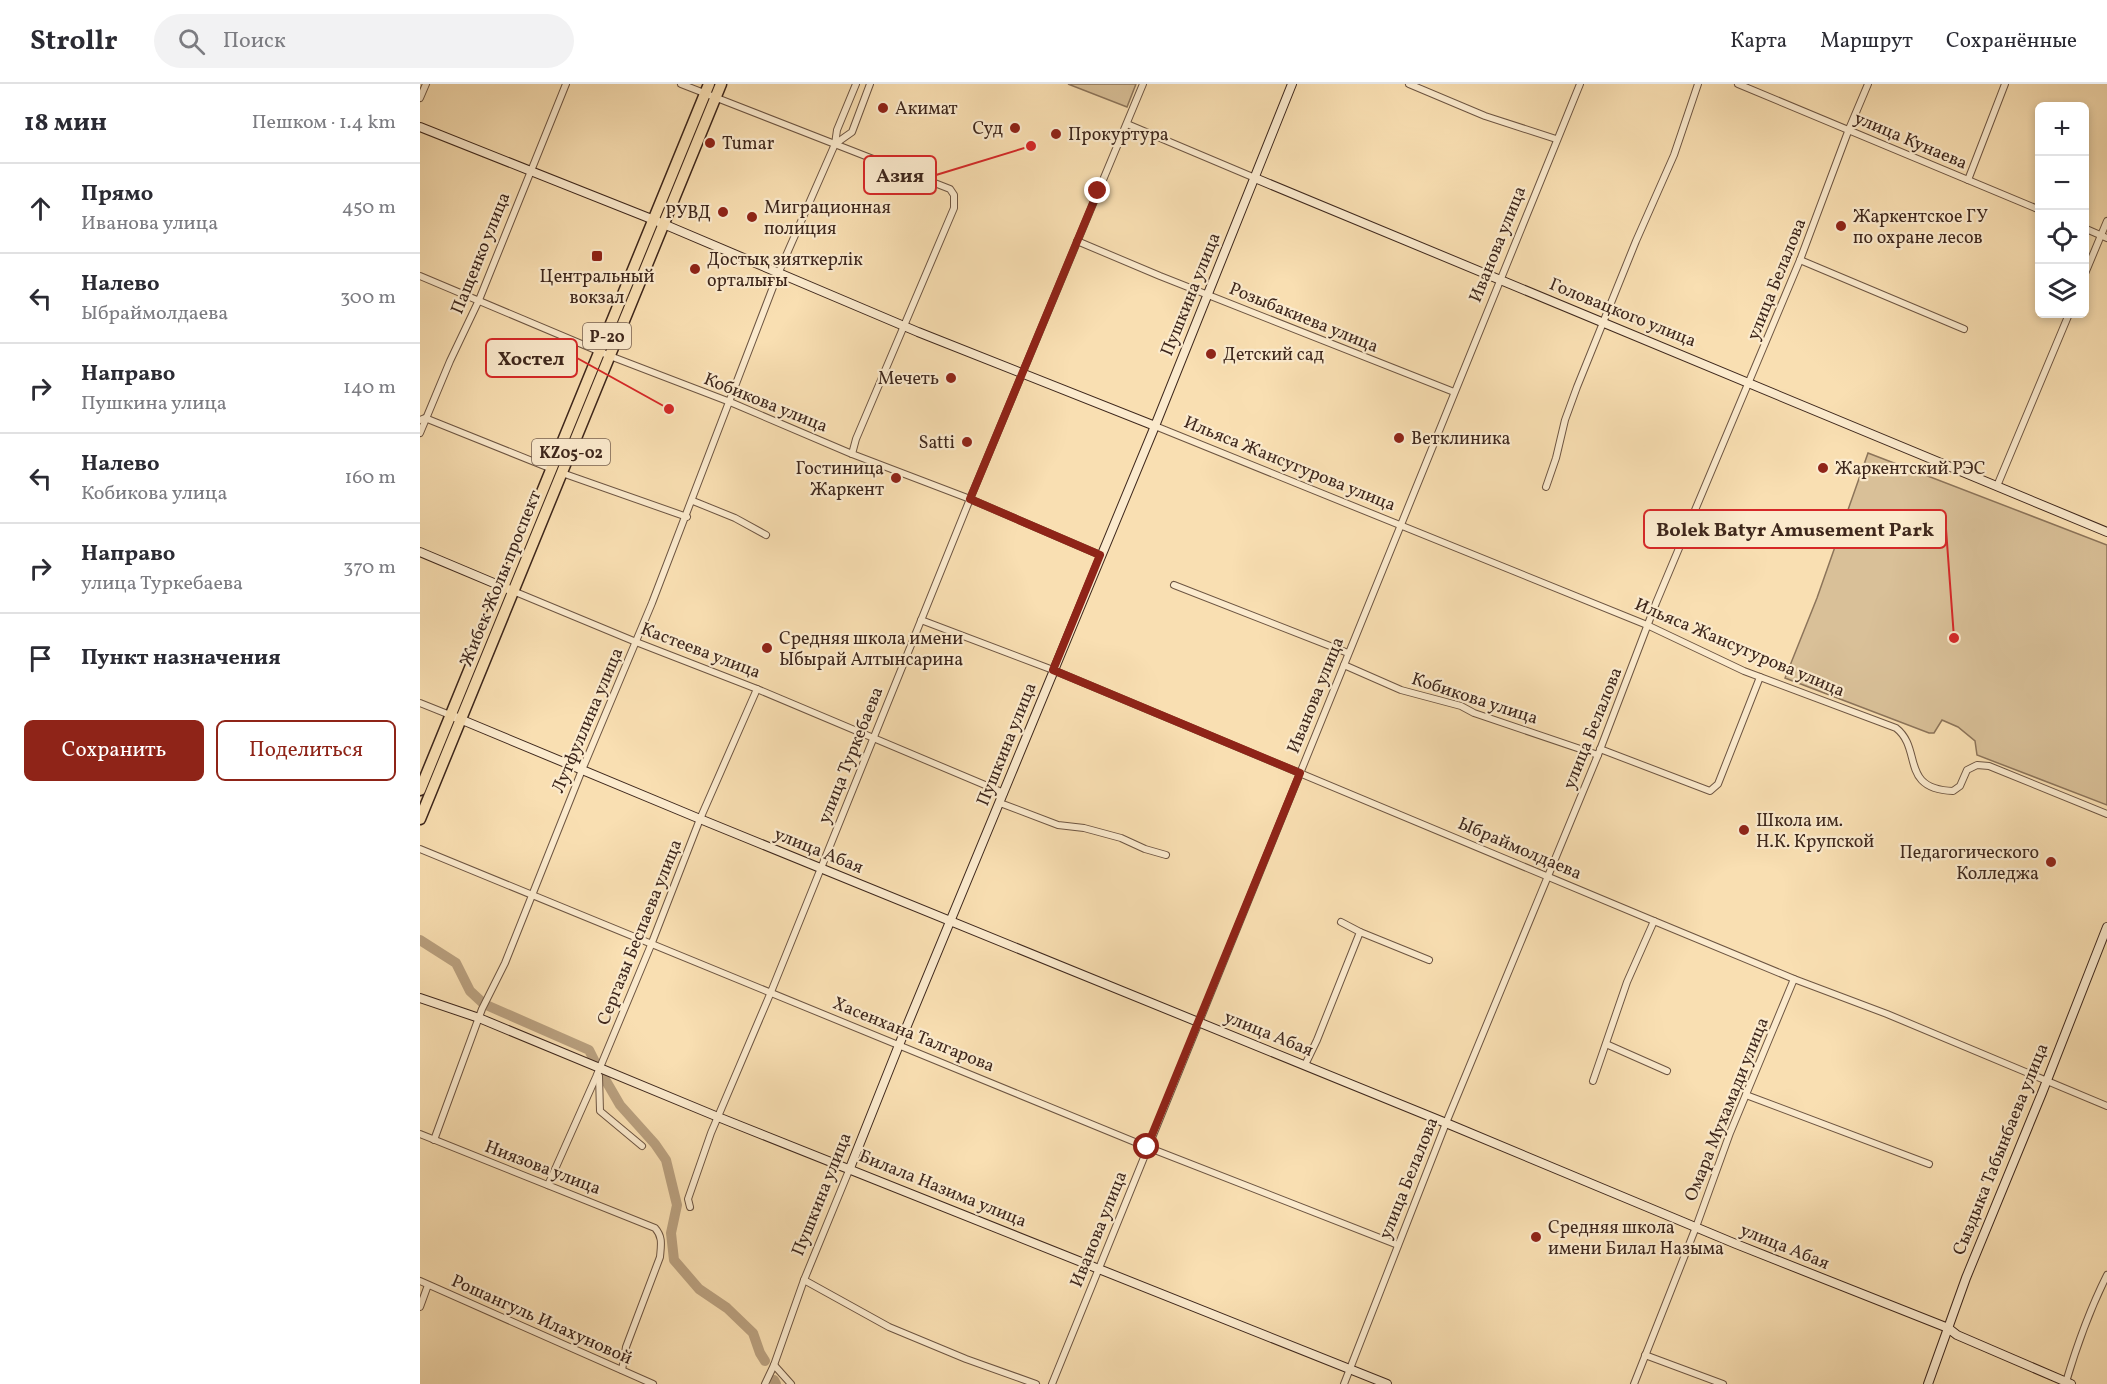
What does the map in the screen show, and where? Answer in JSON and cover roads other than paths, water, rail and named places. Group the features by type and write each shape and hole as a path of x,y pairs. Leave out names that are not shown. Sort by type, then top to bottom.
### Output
{"highway":[{"name":"Жибек Жолы проспект","path":"420,790 455,717 659,222 710,92 721,84"},
{"name":"Жибек Жолы проспект","path":"420,819 455,717"}],"street":[{"path":"420,98 426,84"},
{"name":"Пащенко улица","path":"420,433 423,419 479,300 566,84"},
{"path":"681,84 710,92 950,189 954,195 954,208 852,453"},
{"name":"Лутфуллина улица","path":"434,1140 482,1009 505,963 687,517 778,274 835,144 837,130 856,84"},
{"name":"Лутфуллина улица","path":"835,144 852,132 870,84"},
{"name":"улица Туркебаева","path":"690,1207 688,1199 698,1166 771,992 970,499 1143,84"},
{"name":"Пушкина улица","path":"765,1384 804,1280 899,1045 1155,426 1292,84"},
{"path":"1409,84 1485,116 1556,139"},
{"name":"Иванова улица","path":"1052,1384 1580,84"},
{"path":"1546,487 1565,420 1603,321 1674,155 1698,84"},
{"name":"улица Кунаева","path":"1738,84 2035,208"},
{"name":"улица Белалова","path":"1344,1384 1446,1123 1549,876 1647,625 1800,260 1868,84"},
{"path":"1968,180 2005,84"},
{"name":"Головацкого улица","path":"1127,124 2107,532"},
{"name":"Ильяса Жансугурова улица","path":"420,127 659,222 904,326 1647,625 1760,677 1896,728 1902,732 1915,770 1931,787 1953,791 1960,786 1967,770 1977,765 1989,765 2107,814"},
{"path":"2089,268 2104,237 2107,221"},
{"path":"2089,230 2104,237"},
{"name":"Розыбакиева улица","path":"1077,241 1454,392"},
{"path":"1800,260 1964,329"},
{"name":"Кобикова улица","path":"420,276 605,354 970,499 1100,555"},
{"path":"1997,486 2067,318"},
{"path":"423,419 557,471 687,517"},
{"path":"693,501 735,518 766,535"},
{"name":"Кастеева улица","path":"420,552 636,642 757,689 1004,793"},
{"path":"1174,585 1348,653"},
{"name":"Ыбраймолдаева","path":"921,620 1053,670 1794,979 1887,1014 2107,1106"},
{"name":"Кобикова улица","path":"1344,665 1401,690 1461,706 1474,713 1599,752 1710,791 1718,784 1760,677"},
{"name":"Сергазы Беспаева улица","path":"548,1185 599,1070 700,819 757,689"},
{"name":"улица Абая","path":"420,703 1696,1227 1948,1328 1957,1335 2069,1383"},
{"path":"1000,803 1058,825 1084,828 1121,838 1145,849 1166,855"},
{"name":"Хасенхана Талгарова","path":"420,849 1147,1147 1398,1245"},
{"path":"1593,1081 1627,982 1654,921"},
{"path":"1341,922 1429,960"},
{"name":"Сыздыка Табынбаева улица","path":"1928,1384 1966,1278 2107,927"},
{"path":"1305,1065 1360,932"},
{"name":"Омара Мухамади улица","path":"1634,1384 1746,1095 1794,979"},
{"name":"Билала Назима улица","path":"420,998 479,1018 599,1070 850,1168 1387,1384"},
{"path":"1606,1044 1667,1071"},
{"path":"599,1070 600,1111 642,1146"},
{"path":"1746,1095 1929,1164"},
{"name":"Ниязова улица","path":"420,1134 655,1228 662,1241 660,1257 626,1347 622,1370"},
{"path":"2069,1383 2073,1358 2095,1298 2107,1275"},
{"path":"804,1280 898,1331 1036,1384"},
{"name":"Рошангуль Илахуновой","path":"420,1281 652,1384"},
{"path":"420,1307 428,1285"},
{"path":"1646,1356 1723,1384"},
{"path":"774,1365 791,1384"},
{"path":"632,1384 633,1375"}],"waterway":[{"path":"420,940 456,963 470,991 484,1004 589,1050 594,1060"},
{"path":"602,1074 620,1105 655,1144 666,1160 677,1205 671,1233 674,1260 699,1289 727,1308 753,1333 765,1361"},
{"path":"774,1380 776,1384"}],"place":[{"name":"Акимат","path":"883,108"},
{"name":"Суд","path":"1015,128"},
{"name":"Прокуртура","path":"1056,134"},
{"name":"Tumar","path":"710,143"},
{"name":"Азия","path":"1031,146"},
{"name":"РУВД","path":"723,212"},
{"name":"Миграционная полиция","path":"752,217"},
{"name":"Жаркентское ГУ по охране лесов","path":"1841,226"},
{"name":"Центральный вокзал","path":"597,256"},
{"name":"Достық зияткерлік орталығы","path":"695,269"},
{"name":"Детский сад","path":"1211,354"},
{"name":"Мечеть","path":"951,378"},
{"name":"Хостел","path":"669,409"},
{"name":"Ветклиника","path":"1399,438"},
{"name":"Satti","path":"967,442"},
{"name":"Жаркентский РЭС","path":"1823,468"},
{"name":"Гостиница Жаркент","path":"896,478"},
{"name":"Bolek Batyr Amusement Park","path":"1954,638"},
{"name":"Средняя школа имени Ыбырай Алтынсарина","path":"767,648"},
{"name":"Школа им. Н.К. Крупской","path":"1744,830"},
{"name":"Педагогического Колледжа","path":"2051,862"},
{"name":"Средняя школа имени Билал Назыма","path":"1536,1237"}]}
